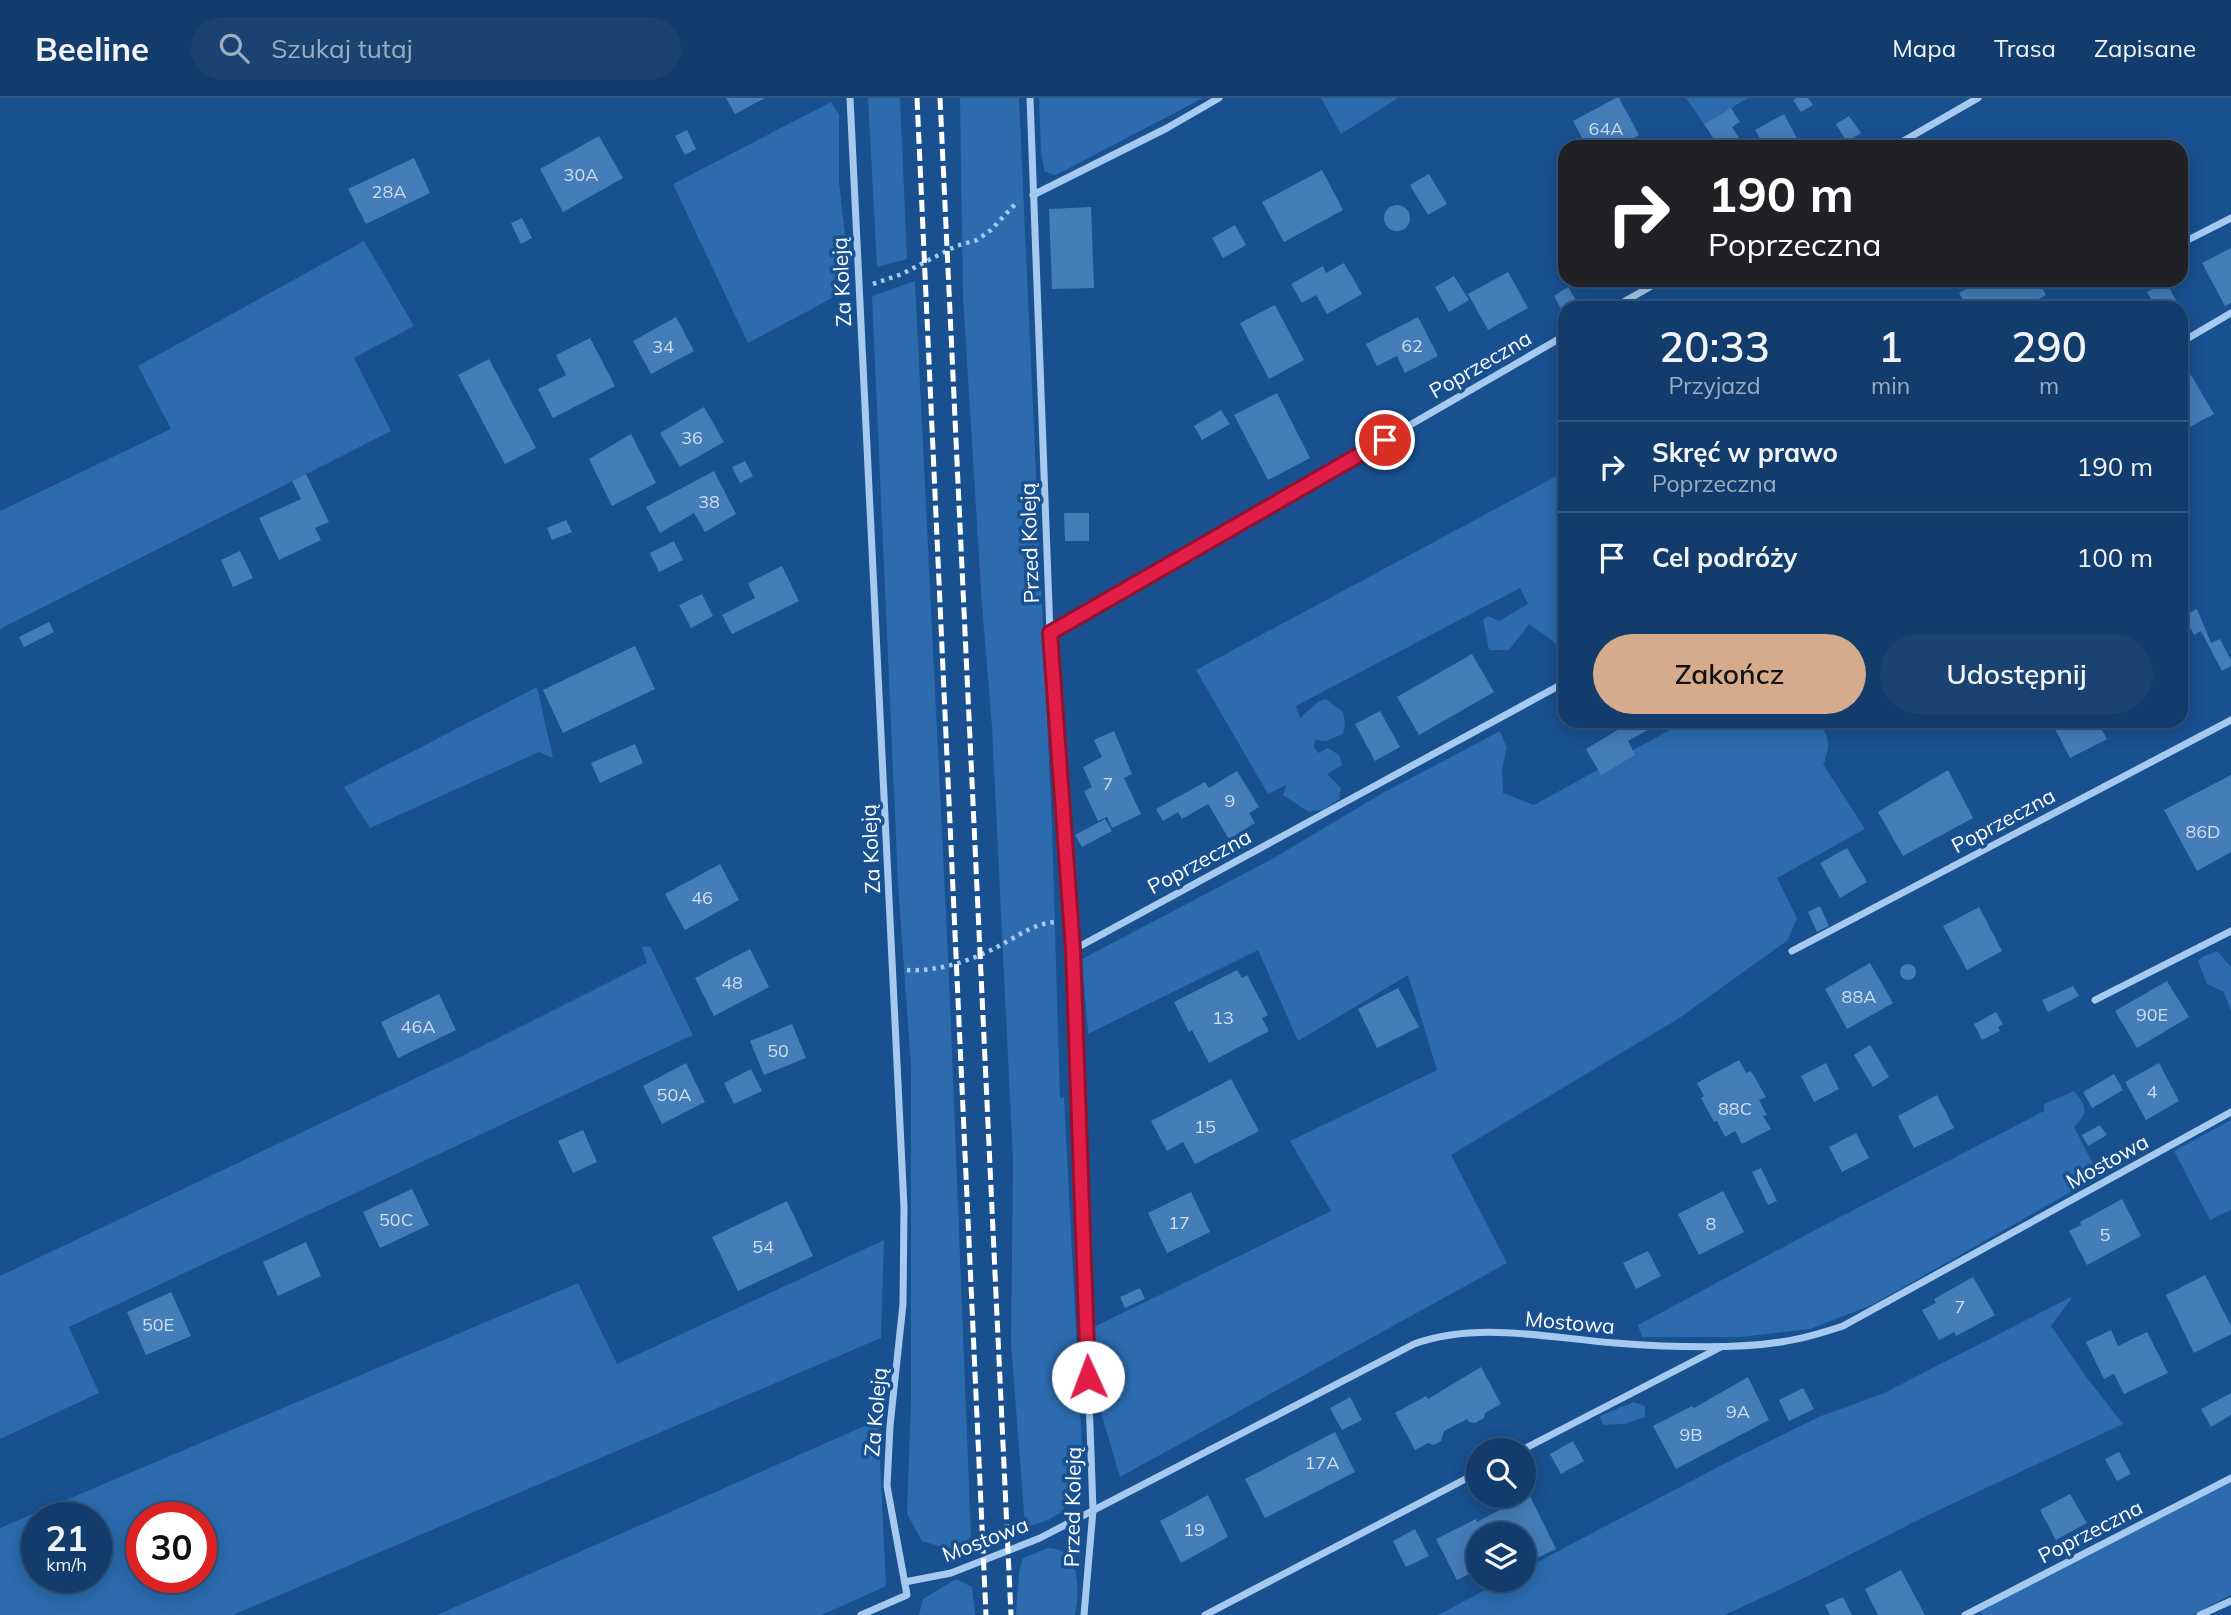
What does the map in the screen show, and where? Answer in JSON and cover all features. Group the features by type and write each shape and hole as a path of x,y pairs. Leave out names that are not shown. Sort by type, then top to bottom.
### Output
{"street":[{"name":"Za Koleją","path":"850,98 904,1195 903,1304 890,1426 887,1486 907,1595 861,1615"},
{"name":"Przed Koleją","path":"1030,98 1050,633 1073,950 1093,1510 1084,1615"},
{"path":"1033,194 1167,128 1219,98"},
{"path":"1905,140 1978,98"},
{"path":"2188,240 2231,218"},
{"path":"1625,301 1650,287"},
{"path":"2188,338 2231,313"},
{"name":"Poprzeczna","path":"1050,633 1558,339"},
{"name":"Poprzeczna","path":"1073,950 1558,686"},
{"name":"Poprzeczna","path":"1792,951 2231,720"},
{"path":"2095,1000 2231,931"},
{"name":"Mostowa","path":"905,1583 951,1573 1040,1538 1414,1344 1435,1336 1483,1332 1617,1343 1722,1346 1779,1343 1843,1326 2231,1112"},
{"path":"1536,1443 1722,1346"},
{"name":"Poprzeczna","path":"1965,1615 2231,1478"},
{"path":"1205,1615 1466,1479"},
{"path":"2200,1615 2231,1601"}],"path":[{"path":"859,290 902,274 956,246 977,240 991,230 1018,201 1033,194"},
{"path":"894,970 943,969 1003,944 1041,924 1071,922"}],"shaded area":[{"path":"868,98 900,98 907,259 877,267"},
{"path":"960,98 1019,98 1052,827 1060,1098 1064,1097 1083,1468 1073,1496 1060,1513 1046,1521 1025,1527 1011,1343 1013,1161 992,727 963,297"},
{"path":"1039,98 1203,98 1056,175 1045,172 1041,153"},
{"path":"1321,98 1398,98 1341,134"},
{"path":"1686,98 1748,98 1704,124"},
{"path":"831,102 839,115 839,182 851,288 748,343 673,184"},
{"path":"364,241 414,326 354,358 391,431 0,629 0,511 171,429 138,366"},
{"path":"915,281 949,976 971,1537 953,1551 922,1541 907,1514 911,1398 911,1066 898,884 872,296"},
{"path":"1558,475 1558,649 1554,642 1529,624 1509,650 1489,650 1483,620 1488,616 1499,621 1528,604 1520,588 1296,706 1300,718 1319,701 1326,699 1343,712 1343,734 1326,741 1315,740 1314,747 1318,753 1328,748 1339,755 1342,765 1327,774 1341,788 1339,799 1324,809 1309,812 1283,795 1286,785 1268,794 1196,670"},
{"path":"537,687 553,758 539,752 370,828 344,787"},
{"path":"1673,728 1821,728 1828,741 1823,764 1865,829 1777,878 1797,918 1788,940 1678,1019 1451,1155 1507,1263 1120,1477 1099,1406 1094,1327 1331,1211 1290,1141 1437,1070 1408,975 1298,1041 1258,950 1088,1034 1082,959 1272,859 1381,794 1500,731 1507,748 1502,769 1503,793 1534,805"},
{"path":"650,946 693,1035 69,1327 99,1393 0,1439 0,1276 458,1058 647,963 642,947"},
{"path":"2217,951 2231,967 2231,1011 2224,992 2207,984 2198,961"},
{"path":"2074,1091 2081,1101 2084,1113 2074,1127 2099,1176 1872,1305 1810,1329 1741,1337 1642,1337 1638,1325 2044,1111 2044,1104"},
{"path":"2231,1120 2231,1210 2210,1220 2174,1151"},
{"path":"884,1240 881,1338 233,1615 0,1615 0,1528 21,1519 21,1593 112,1593 112,1502 61,1502 578,1283 617,1364"},
{"path":"2073,1296 2051,1326 2123,1424 1922,1518 1725,1615 1438,1615 1481,1592 1536,1592 1536,1563 1821,1416 1882,1394"},
{"path":"1633,1402 1645,1406 1645,1417 1624,1424 1603,1425 1600,1416"},
{"path":"878,1420 886,1586 822,1615 437,1615"},
{"path":"2231,1478 2231,1595 2192,1615 1982,1615 1978,1608"},
{"path":"1048,1548 1059,1550 1073,1564 1077,1584 1075,1615 1016,1615 1019,1573 1023,1558"},
{"path":"956,1579 972,1587 975,1615 919,1615 923,1599"}],"building":[{"path":"726,98 765,98 735,114"},
{"path":"1619,98 1639,135 1630,140 1583,140 1573,121"},
{"path":"1808,98 1813,105 1801,112 1793,100"},
{"path":"1731,108 1740,122 1732,127 1740,140 1714,140 1704,124"},
{"path":"1784,114 1798,140 1761,140 1755,130"},
{"path":"1849,116 1861,133 1846,140 1836,124"},
{"path":"687,130 696,149 685,155 675,136"},
{"path":"599,136 623,178 563,212 540,169"},
{"path":"414,158 430,193 366,224 348,189"},
{"path":"1322,170 1343,210 1284,242 1262,202"},
{"path":"1429,174 1447,204 1428,215 1410,185"},
{"path":"1397,205 1406,209 1410,218 1406,227 1397,231 1388,227 1384,218 1388,209"},
{"path":"1091,207 1094,288 1052,289 1049,209"},
{"path":"522,218 532,238 521,244 511,223"},
{"path":"1235,225 1246,245 1223,258 1212,238"},
{"path":"2231,248 2231,303 2225,306 2202,263"},
{"path":"1344,263 1362,294 1327,314 1316,295 1302,303 1291,284 1323,266 1326,273"},
{"path":"1508,272 1528,308 1488,330 1468,294"},
{"path":"1454,276 1469,300 1449,312 1435,287"},
{"path":"1568,287 1577,301 1558,301 1558,303 1554,296"},
{"path":"1970,287 2042,287 2046,295 2035,301 1963,301 1959,293"},
{"path":"2156,287 2169,287 2176,301 2152,301 2147,292"},
{"path":"1275,305 1304,360 1269,379 1240,323"},
{"path":"676,317 694,351 651,374 633,341"},
{"path":"1418,317 1438,356 1405,373 1397,356 1377,366 1366,344"},
{"path":"590,338 615,386 553,418 538,389 566,375 556,355"},
{"path":"489,359 536,448 505,464 458,375"},
{"path":"2191,375 2214,414 2188,428 2188,377"},
{"path":"1277,393 1310,458 1268,480 1234,415"},
{"path":"704,407 724,442 680,467 660,433"},
{"path":"1221,410 1230,424 1202,440 1194,426"},
{"path":"631,434 656,483 612,506 589,459"},
{"path":"745,461 753,476 740,483 732,467"},
{"path":"714,471 736,514 705,532 694,513 660,533 646,507"},
{"path":"306,474 329,522 315,528 321,540 279,560 259,518 301,499 292,481"},
{"path":"1064,513 1089,513 1089,541 1065,541"},
{"path":"566,520 572,532 552,540 547,528"},
{"path":"674,541 683,560 659,572 650,553"},
{"path":"240,551 253,578 233,587 221,560"},
{"path":"782,566 799,601 732,634 722,615 755,598 748,583"},
{"path":"702,594 713,616 691,628 679,605"},
{"path":"2197,609 2211,643 2220,639 2231,660 2231,666 2222,671 2201,631 2194,635 2188,624 2188,614"},
{"path":"49,622 54,632 24,647 19,637"},
{"path":"635,646 655,689 563,733 543,690"},
{"path":"1472,654 1494,692 1419,735 1397,697"},
{"path":"1380,711 1400,747 1375,761 1355,724"},
{"path":"1621,728 1652,728 1628,741 1635,755 1601,775 1586,749"},
{"path":"2055,728 2101,728 2107,739 2070,758"},
{"path":"1114,731 1132,774 1124,778 1141,814 1112,828 1107,817 1098,821 1084,791 1092,787 1083,767 1102,757 1094,740"},
{"path":"635,744 643,763 600,783 591,763"},
{"path":"1948,770 1973,818 1903,856 1878,812"},
{"path":"1237,771 1259,807 1249,813 1255,823 1229,839 1208,804 1182,819 1178,812 1163,821 1156,809 1205,782 1209,788"},
{"path":"2231,775 2231,852 2197,871 2164,810"},
{"path":"1105,819 1112,831 1082,847 1075,835"},
{"path":"1847,848 1867,882 1840,898 1820,863"},
{"path":"720,864 739,900 685,930 665,894"},
{"path":"1820,906 1829,926 1817,932 1808,912"},
{"path":"1979,907 2002,951 1967,970 1943,926"},
{"path":"750,949 769,987 714,1016 695,978"},
{"path":"1870,963 1893,1003 1847,1029 1825,989"},
{"path":"1908,964 1914,966 1914,978 1908,980 1902,978 1900,972 1902,966"},
{"path":"1237,970 1242,978 1247,975 1268,1015 1262,1018 1269,1031 1209,1063 1174,1002"},
{"path":"2167,981 2189,1017 2137,1048 2115,1011"},
{"path":"2073,986 2079,996 2048,1012 2042,1000"},
{"path":"1398,988 1419,1027 1377,1048 1358,1009"},
{"path":"439,994 456,1030 398,1058 381,1022"},
{"path":"1996,1012 2003,1024 1998,1027 2000,1031 1982,1040 1974,1024"},
{"path":"792,1024 806,1058 764,1075 750,1041"},
{"path":"1870,1045 1889,1077 1873,1087 1854,1055"},
{"path":"1739,1060 1746,1073 1751,1071 1766,1097 1759,1100 1767,1115 1763,1116 1771,1129 1742,1144 1735,1131 1725,1137 1701,1098 1704,1096 1697,1083"},
{"path":"686,1063 705,1102 662,1124 643,1086"},
{"path":"1826,1063 1839,1089 1814,1102 1801,1076"},
{"path":"2159,1063 2179,1101 2146,1120 2125,1082"},
{"path":"751,1069 762,1091 734,1104 724,1083"},
{"path":"2114,1074 2123,1090 2092,1108 2083,1092"},
{"path":"1231,1079 1259,1131 1195,1164 1183,1142 1167,1151 1151,1121"},
{"path":"1937,1095 1954,1128 1914,1148 1898,1116"},
{"path":"2100,1125 2107,1135 2088,1146 2082,1135"},
{"path":"583,1130 597,1162 573,1173 558,1141"},
{"path":"1856,1133 1869,1158 1842,1172 1829,1147"},
{"path":"1761,1168 1777,1201 1768,1205 1752,1172"},
{"path":"412,1189 429,1225 380,1248 363,1212"},
{"path":"1723,1191 1744,1232 1699,1255 1678,1214"},
{"path":"1191,1192 1210,1232 1167,1253 1148,1213"},
{"path":"2122,1199 2141,1236 2087,1265 2069,1231"},
{"path":"787,1201 813,1256 738,1291 712,1237"},
{"path":"306,1242 321,1276 278,1296 263,1262"},
{"path":"1648,1251 1661,1276 1636,1289 1623,1263"},
{"path":"2205,1275 2231,1326 2231,1334 2194,1353 2166,1295"},
{"path":"1973,1277 1995,1315 1956,1336 1954,1332 1939,1340 1922,1310 1936,1303 1934,1299"},
{"path":"1140,1288 1145,1299 1125,1308 1120,1297"},
{"path":"171,1292 191,1336 146,1355 127,1312"},
{"path":"2111,1330 2118,1346 2147,1332 2168,1373 2124,1394 2114,1374 2104,1379 2086,1342"},
{"path":"1481,1367 1501,1404 1485,1413 1484,1418 1475,1423 1467,1419 1444,1431 1441,1441 1434,1445 1428,1443 1415,1450 1395,1413 1426,1396 1428,1399"},
{"path":"1748,1377 1769,1420 1676,1469 1653,1426 1692,1406 1694,1408"},
{"path":"1803,1388 1814,1409 1789,1421 1779,1400"},
{"path":"2231,1393 2231,1415 2211,1427 2201,1409"},
{"path":"1350,1397 1362,1420 1342,1430 1330,1408"},
{"path":"1335,1432 1355,1472 1265,1518 1245,1479"},
{"path":"1573,1441 1584,1461 1561,1474 1550,1454"},
{"path":"2119,1452 2131,1474 2117,1481 2105,1459"},
{"path":"2070,1494 2087,1523 2056,1540 2040,1510"},
{"path":"1208,1495 1228,1537 1181,1563 1160,1521"},
{"path":"1503,1508 1536,1508 1556,1549 1536,1559 1536,1522 1477,1522"},
{"path":"1466,1524 1466,1576 1457,1580 1436,1539"},
{"path":"1415,1529 1429,1556 1406,1567 1393,1541"},
{"path":"1901,1570 1925,1615 1878,1615 1865,1589"},
{"path":"1843,1597 1852,1615 1830,1615 1825,1605"}],"railway":[{"path":"917,98 986,1615"},
{"path":"940,98 1011,1615"}],"route":[{"path":"1088,1377 1073,950 1050,633 1385,440"}]}
